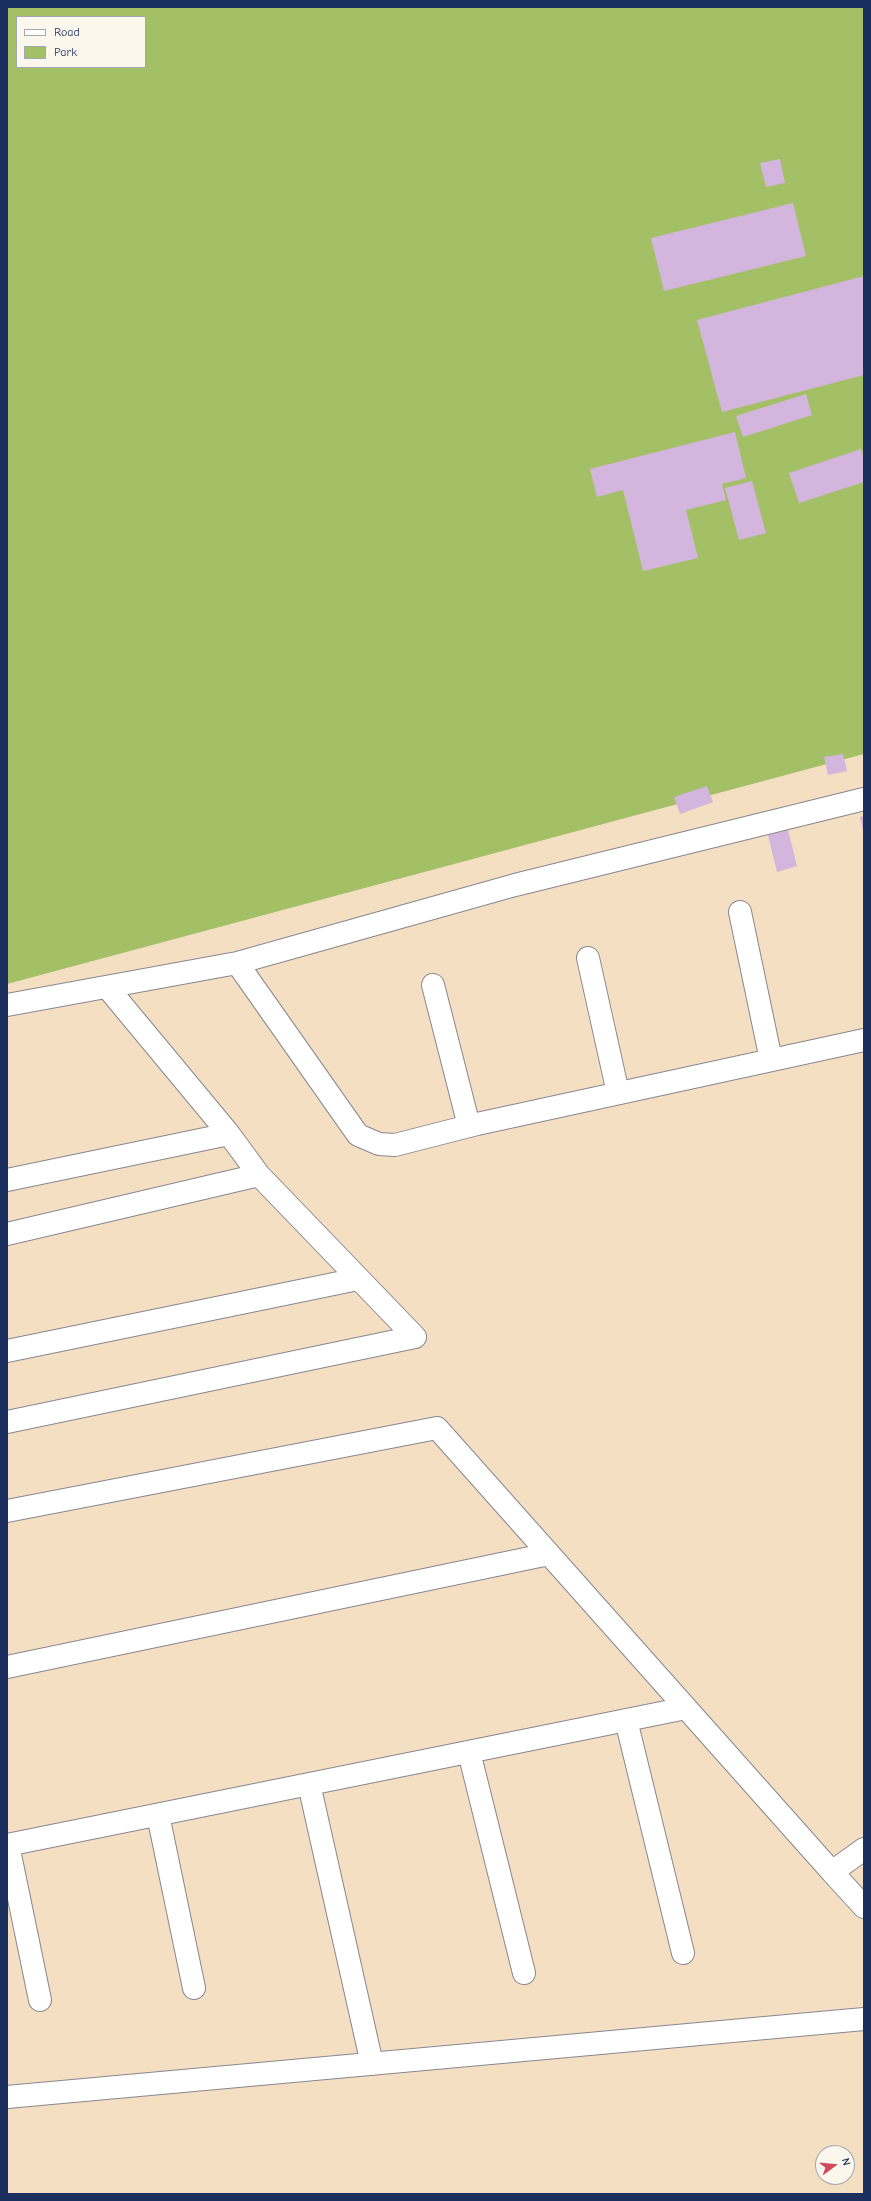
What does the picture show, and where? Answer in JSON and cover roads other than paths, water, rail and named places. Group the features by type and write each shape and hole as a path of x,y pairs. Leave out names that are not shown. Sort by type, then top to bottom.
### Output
{"street":[{"path":"7,1005 237,963 515,885 864,799"},
{"path":"740,912 770,1060"},
{"path":"588,958 618,1093"},
{"path":"237,963 358,1134 379,1144 395,1145 469,1126 864,1040"},
{"path":"433,986 469,1126"},
{"path":"7,1422 415,1337 259,1175 229,1134 107,987"},
{"path":"7,1180 229,1134"},
{"path":"7,1234 259,1175"},
{"path":"7,1351 358,1279"},
{"path":"7,1511 437,1428 864,1907"},
{"path":"7,1667 549,1554"},
{"path":"40,2000 7,1845 686,1708"},
{"path":"626,1720 683,1953"},
{"path":"469,1752 524,1973"},
{"path":"309,1784 372,2064"},
{"path":"158,1815 194,1988"},
{"path":"832,1872 864,1849"},
{"path":"7,2097 864,2019"}]}
